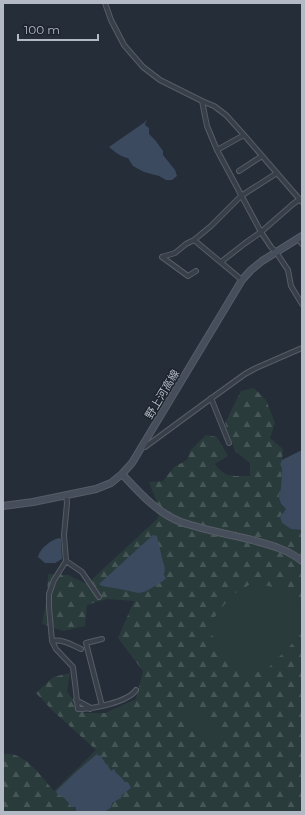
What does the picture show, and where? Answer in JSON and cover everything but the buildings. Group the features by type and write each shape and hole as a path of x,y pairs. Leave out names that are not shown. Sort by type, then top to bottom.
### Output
{"main road":[{"name":"野上河高線","path":"3,506 33,502 96,488 111,483 122,474 132,463 242,280 262,260 301,239"},
{"path":"122,474 140,493 164,513 180,521 278,547 295,555 302,561"}],"street":[{"path":"105,3 111,20 124,45 143,67 160,80 214,106 226,115 301,200 293,204 261,232 220,262"},
{"path":"202,101 207,126 217,150 261,232 288,270 291,286 302,303"},
{"path":"217,150 244,135"},
{"path":"239,171 262,156"},
{"path":"196,271 188,276 162,257 175,253 186,244 194,240 211,226 241,196 277,173"},
{"path":"194,240 242,280"},
{"path":"141,447 145,448 245,374 302,348"},
{"path":"211,398 229,443"},
{"path":"66,495 67,503 64,535 66,561 54,580 49,594 52,641 56,649 73,667 78,709 102,706 130,696 136,690"},
{"path":"66,561 82,572 99,596"},
{"path":"102,639 86,643 102,706"},
{"path":"52,641 57,640 65,642 81,649"},
{"path":"76,700 90,708"}],"green space":[{"path":"254,388 266,400 275,423 270,438 283,449 280,464 282,469 279,498 281,505 286,509 280,517 282,523 291,529 302,530 302,812 3,812 3,754 19,756 26,760 54,791 96,750 53,711 36,693 53,677 70,673 67,692 85,713 105,713 136,699 143,671 118,638 134,601 107,599 87,605 85,626 63,631 42,624 47,598 48,574 68,575 87,584 157,519 160,510 149,482 163,481 174,467 187,460 190,451 206,435 217,437 228,456 215,464 218,469 230,475 250,476 250,463 235,451 225,423 241,391"},
{"path":"249,585 269,586 285,593 296,602 302,613 302,632 264,672 242,670 211,634 214,618 232,595"},
{"path":"191,701 229,733 215,749 177,717"}],"water":[{"path":"147,118 145,125 149,128 149,134 163,151 163,155 175,170 177,176 172,180 166,180 159,176 144,172 133,166 128,158 120,155 109,147 145,122"},
{"path":"302,450 302,530 291,529 282,523 280,517 286,509 281,504 279,498 282,469 280,464 282,460"},
{"path":"153,535 157,536 165,568 164,575 166,578 163,581 144,592 138,593 102,586 99,584"},
{"path":"59,538 61,539 62,559 55,563 45,563 38,557 39,554 46,545"},
{"path":"97,754 98,756 100,755 111,771 114,769 125,782 128,782 131,788 122,795 121,798 112,803 110,809 106,811 76,812 76,807 71,807 65,799 57,794 56,791"}]}
